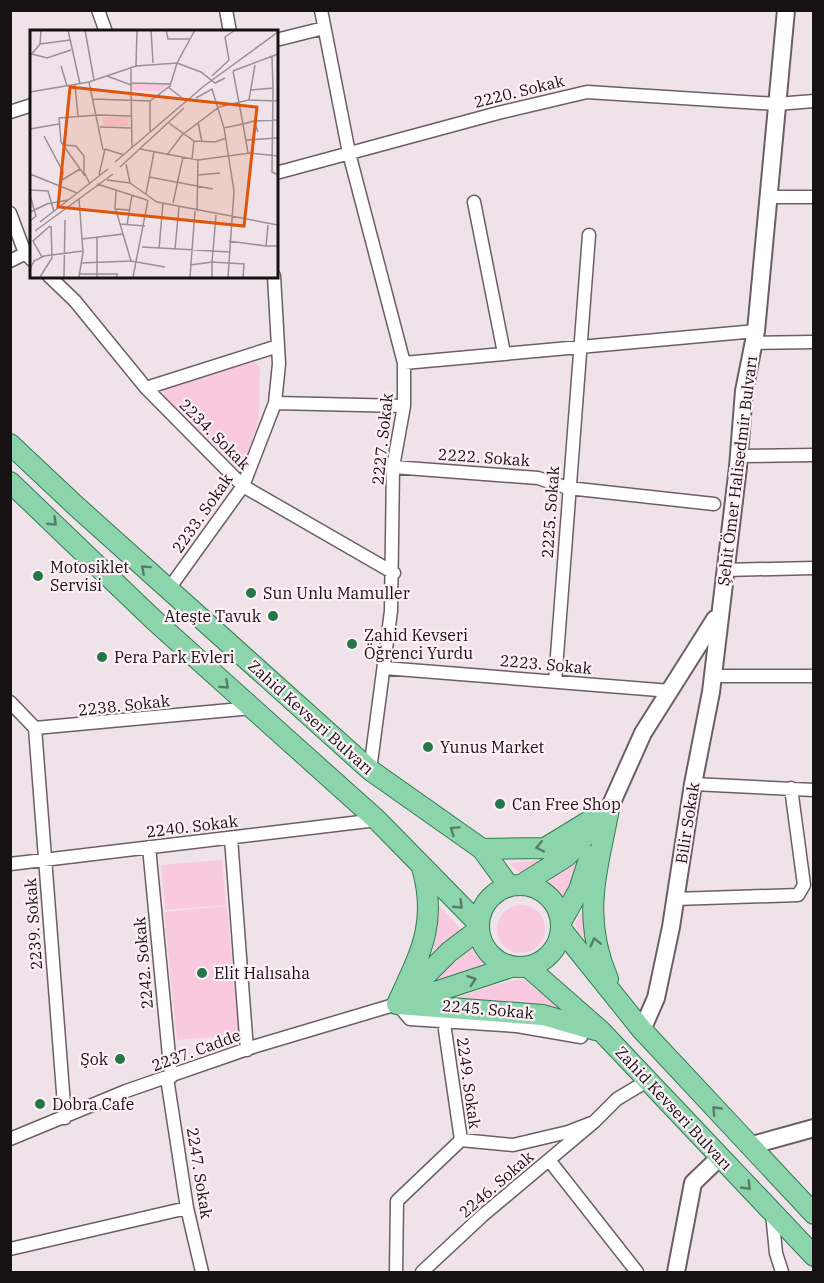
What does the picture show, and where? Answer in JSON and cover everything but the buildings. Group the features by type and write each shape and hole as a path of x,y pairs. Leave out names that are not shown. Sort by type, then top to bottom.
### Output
{"main road":[{"name":"Zahid Kevseri Bulvarı","path":"10,444 168,590 369,770 482,849 515,885"},
{"name":"Zahid Kevseri Bulvarı","path":"11,483 155,621 377,820 478,927"},
{"path":"482,849 545,848 609,809"},
{"path":"397,1004 449,952 478,927 488,900 567,856 609,809"},
{"path":"397,1004 542,961 552,952 559,942 561,925 579,890 609,809"},
{"path":"609,809 592,902 593,937 615,996"},
{"path":"397,1004 424,947 428,917 428,889 421,866"},
{"path":"515,885 544,892 552,900 561,925"},
{"name":"Zahid Kevseri Bulvarı","path":"561,925 642,1030 813,1214"},
{"path":"478,927 486,948 494,958 519,967"},
{"name":"Zahid Kevseri Bulvarı","path":"519,967 601,1031 813,1256"},
{"path":"397,1004 543,1015 601,1031"}],"street":[{"path":"98,10 105,30"},
{"path":"226,10 230,30"},
{"name":"2227. Sokak","path":"321,10 349,153 404,363 404,406 393,467 394,573 384,668 369,770"},
{"name":"Şehit Ömer Halisedmir Bulvarı","path":"609,809 643,734 719,612 739,456 744,391 754,337 786,10"},
{"path":"278,40 324,28"},
{"name":"2220. Sokak","path":"278,173 587,92 777,104 813,101"},
{"path":"10,112 30,106"},
{"path":"769,197 813,197"},
{"path":"474,202 504,353"},
{"path":"10,213 29,254 10,261"},
{"name":"2225. Sokak","path":"555,682 589,235"},
{"name":"2234. Sokak","path":"50,278 75,301 146,388 243,486 394,573"},
{"name":"2233. Sokak","path":"168,590 243,486 275,403 278,346 274,278"},
{"path":"404,363 581,345 754,337 813,342"},
{"path":"146,388 278,346"},
{"path":"275,403 404,406"},
{"path":"739,456 813,455"},
{"name":"2222. Sokak","path":"393,467 538,478 568,488 714,504"},
{"path":"724,570 813,568"},
{"name":"Bilir Sokak","path":"642,1030 656,998 675,899 712,676 719,612"},
{"name":"2223. Sokak","path":"384,668 671,691"},
{"path":"712,676 813,676"},
{"path":"10,702 35,728"},
{"name":"2238. Sokak","path":"35,728 252,708"},
{"name":"2239. Sokak","path":"35,728 65,1118"},
{"path":"693,784 813,790"},
{"path":"675,899 798,895 809,882 791,788"},
{"name":"2240. Sokak","path":"10,864 377,820"},
{"path":"231,838 247,1050"},
{"name":"2242. Sokak","path":"149,847 169,1077"},
{"name":"2237. Cadde","path":"10,1139 169,1077 247,1050 397,1004"},
{"name":"2245. Sokak","path":"397,1004 410,1019 517,1026 581,1037"},
{"name":"2249. Sokak","path":"445,1030 461,1140"},
{"name":"2247. Sokak","path":"169,1077 187,1208 202,1272"},
{"name":"2246. Sokak","path":"422,1272 483,1216 594,1122 617,1099 647,1081"},
{"name":"2246. Sokak","path":"461,1140 513,1145 594,1122"},
{"path":"748,1146 813,1128"},
{"path":"396,1272 398,1201 461,1140"},
{"path":"676,1272 693,1183 720,1157"},
{"path":"549,1160 637,1272"},
{"path":"10,1249 187,1208"},
{"path":"772,1212 776,1253 782,1272"}],"shaded area":[{"path":"253,362 260,366 259,418 246,462 235,465 164,398 164,387"},
{"path":"576,856 584,860 563,902 546,885"},
{"path":"222,860 226,905 165,910 161,865"},
{"path":"542,860 524,875 508,863"},
{"path":"438,905 461,929 433,951 438,925"},
{"path":"521,905 538,912 545,929 538,946 521,953 504,946 497,929 504,912"},
{"name":"Elit Halısaha","path":"227,906 239,1035 177,1040 164,912"},
{"path":"585,906 590,948 574,925"},
{"path":"475,946 488,964 436,981 435,978"},
{"path":"523,979 563,1011 445,1001 509,981"}],"place":[{"name":"Motosiklet Servisi","path":"38,576"},
{"name":"Sun Unlu Mamuller","path":"251,593"},
{"name":"Ateşte Tavuk","path":"273,616"},
{"name":"Zahid Kevseri Öğrenci Yurdu","path":"352,644"},
{"name":"Pera Park Evleri","path":"102,657"},
{"name":"Yunus Market","path":"428,747"},
{"name":"Can Free Shop","path":"500,804"},
{"name":"Elit Halısaha","path":"202,973"},
{"name":"Şok","path":"120,1059"},
{"name":"Dobra Cafe","path":"40,1104"}]}
